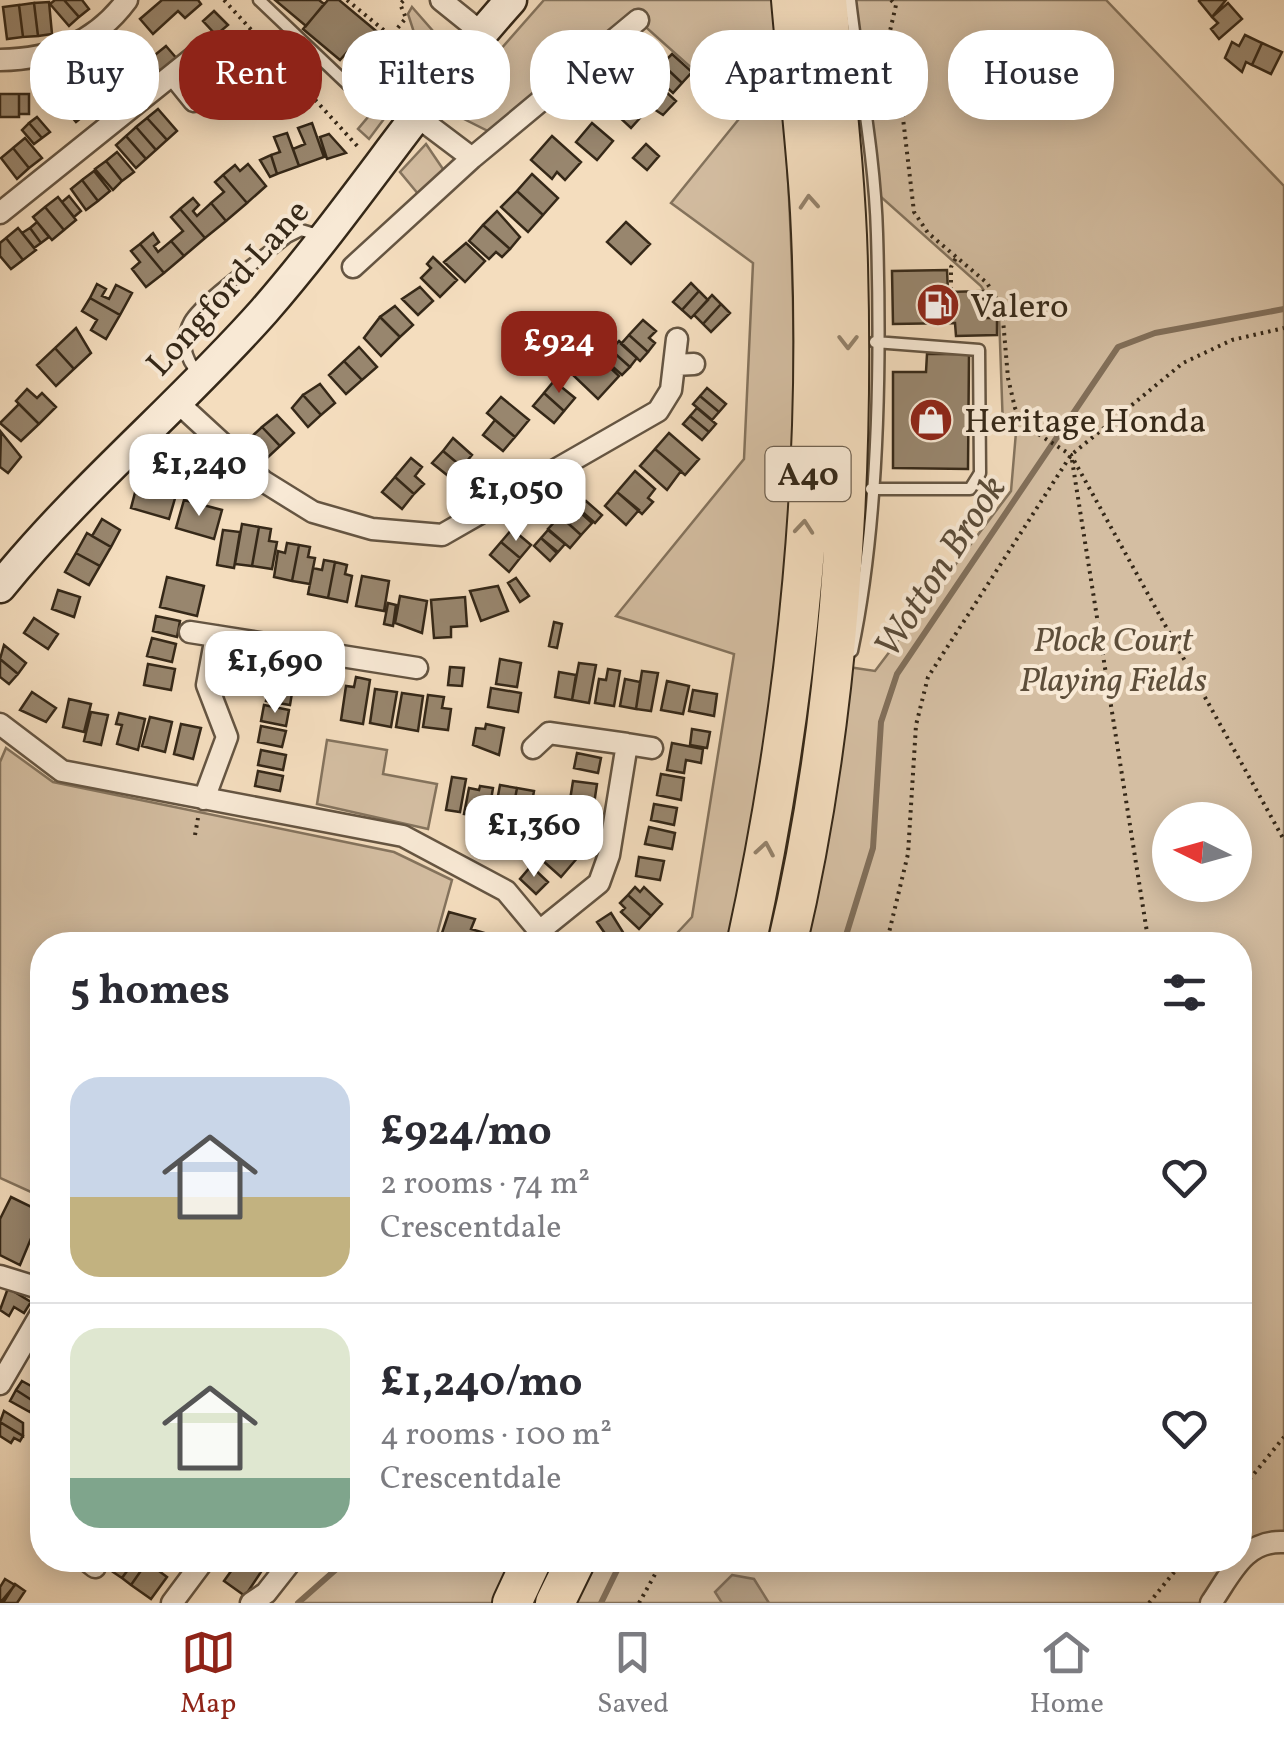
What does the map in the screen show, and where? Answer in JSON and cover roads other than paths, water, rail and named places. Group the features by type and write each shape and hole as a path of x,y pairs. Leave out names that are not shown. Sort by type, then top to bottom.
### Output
{"highway":[{"name":"A40","path":"748,932 786,727 810,454 810,214 791,0"},
{"name":"A40","path":"790,932 820,758 848,436 848,263 827,0"},
{"path":"512,1603 526,1572"},
{"path":"555,1603 570,1572"}],"street":[{"path":"0,60 62,53 109,24 127,0"},
{"path":"441,0 479,30"},
{"name":"Longford Lane","path":"484,30 511,0"},
{"path":"353,267 602,37 638,20"},
{"path":"0,213 179,70"},
{"path":"173,75 179,82"},
{"name":"Longford Lane","path":"0,587 96,478 202,378 326,237 412,120"},
{"path":"423,120 472,158"},
{"path":"394,196 411,211"},
{"path":"176,402 264,481 312,512 372,529 442,536 658,411 684,364 677,339"},
{"path":"190,632 417,668"},
{"path":"204,799 226,738 207,685 216,636"},
{"path":"0,724 62,771 402,836 506,891 542,932"},
{"path":"532,748 545,725 652,748"},
{"path":"551,932 599,883 608,855 627,744"},
{"path":"0,1276 30,1285"},
{"path":"0,1384 30,1333"},
{"path":"1252,1548 1266,1541 1284,1542"},
{"path":"172,1603 191,1572"},
{"path":"252,1603 283,1572"},
{"path":"1210,1603 1231,1572"}],"lane":[{"path":"259,0 342,79"},
{"path":"848,668 864,594 871,490 877,232 850,0"},
{"path":"202,378 190,364 184,341 191,320 288,237 301,230 326,237"},
{"path":"871,490 970,489 980,473 979,350 876,342"},
{"path":"796,908 845,685"}],"waterway":[{"name":"Wotton Brook","path":"847,932 873,848 881,722 897,674 1118,347 1155,333 1284,309"},
{"name":"Wotton Brook","path":"298,1603 333,1572"},
{"path":"601,1603 616,1572"}],"place":[{"name":"Valero","path":"938,305"},
{"name":"Heritage Honda","path":"931,420"}],"park label":[{"name":"Plock Court Playing Fields","path":"1113,659"}]}
